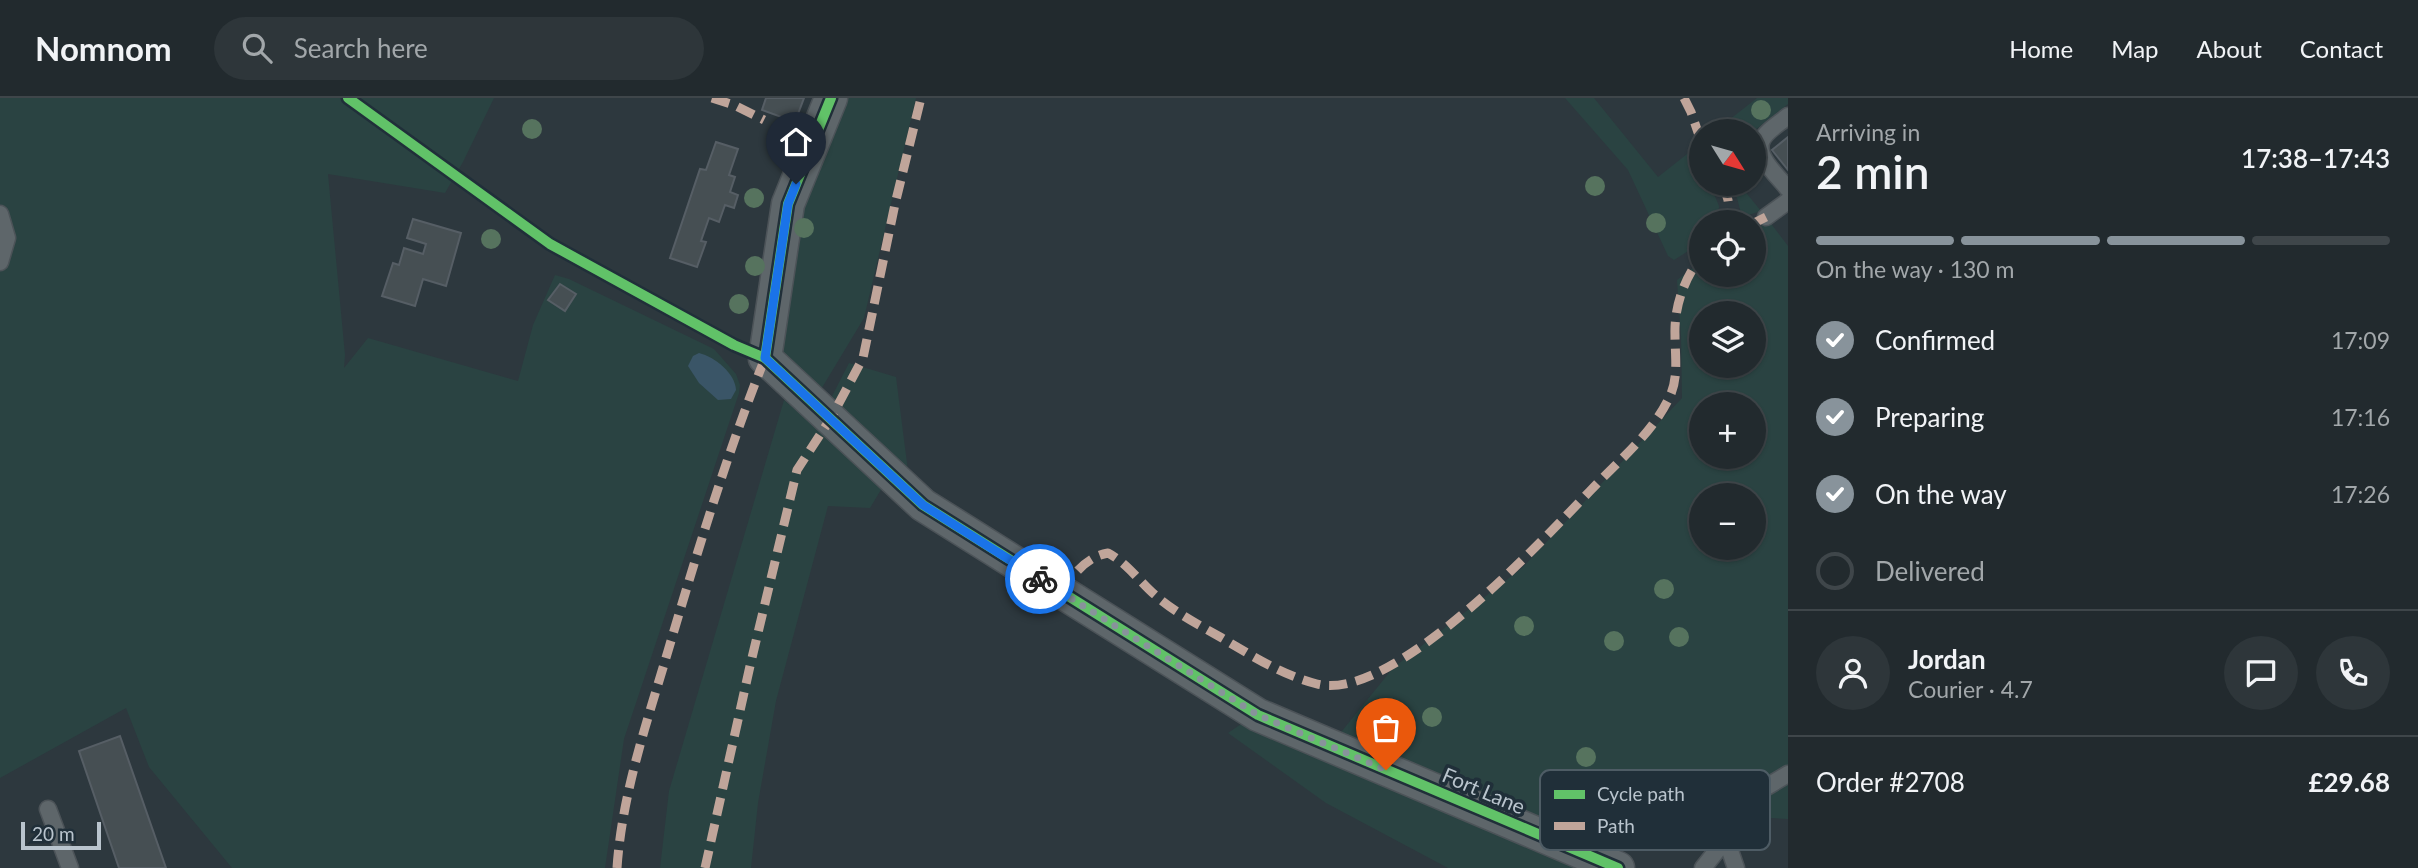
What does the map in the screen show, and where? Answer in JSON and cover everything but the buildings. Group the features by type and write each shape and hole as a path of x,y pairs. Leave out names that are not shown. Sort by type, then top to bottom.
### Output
{"street":[{"name":"Fort Lane","path":"831,98 788,204 765,358 923,505 1258,715 1540,835"},
{"name":"Fort Lane","path":"1576,850 1618,868"}],"lane":[{"path":"1788,116 1763,137 1760,148 1762,156 1788,189"},
{"path":"1766,217 1788,201"},
{"path":"0,214 7,238 0,262"},
{"path":"1770,785 1788,774"},
{"path":"48,809 70,868"},
{"path":"1703,868 1717,850"},
{"path":"1730,850 1736,868"}],"green space":[{"path":"0,98 494,98 445,193 328,174 344,368 368,338 518,381 533,325 555,275 569,279 714,349 736,374 740,385 739,393 624,739 605,868 232,868 149,767 126,708 0,778"},
{"path":"844,98 916,98 864,318 817,396 775,358 789,226"},
{"path":"1565,98 1594,98 1658,177 1689,152 1689,196 1715,196 1719,210 1689,210 1689,251 1674,260 1668,256 1628,170"},
{"path":"1757,98 1788,98 1788,104 1766,121 1766,119 1730,119"},
{"path":"1735,196 1749,196 1760,210 1740,210"},
{"path":"1769,221 1788,246 1788,819 1770,818 1770,770 1540,770 1540,817 1338,736 1393,668 1522,568 1682,398 1677,280 1689,271 1689,287 1766,287 1766,223"},
{"path":"849,363 896,377 908,471 828,404"},
{"path":"784,400 843,449 882,488 870,508 828,506 776,701 758,803 751,868 660,868 669,791"},
{"path":"1250,718 1540,844 1540,850 1554,850 1595,868 1448,868 1326,803 1228,733"}],"water":[{"path":"699,353 711,358 728,372 736,390 731,399 718,400 699,383 688,366 693,356"}],"marked path":[{"path":"712,98 734,105 764,120"},
{"path":"705,868 797,470 831,418 863,358 895,204 921,98"},
{"path":"1684,98 1693,119"},
{"path":"1727,196 1729,210"},
{"path":"1061,592 1087,562 1108,553 1178,613 1292,676 1317,684 1348,683 1384,669 1423,645 1463,614 1537,545 1644,436 1672,391 1678,304 1689,277"},
{"path":"617,868 624,813 644,731 713,503 765,358 762,357"}],"cycle path":[{"path":"348,98 550,244 734,345 765,358 923,505 1258,715 1540,835"},
{"path":"765,358 788,204 831,98"},
{"path":"1576,850 1618,868"}],"way so far":[{"path":"1040,579 1258,715 1386,770"}],"route":[{"path":"796,184 788,204 765,358 923,505 1040,579"}]}
